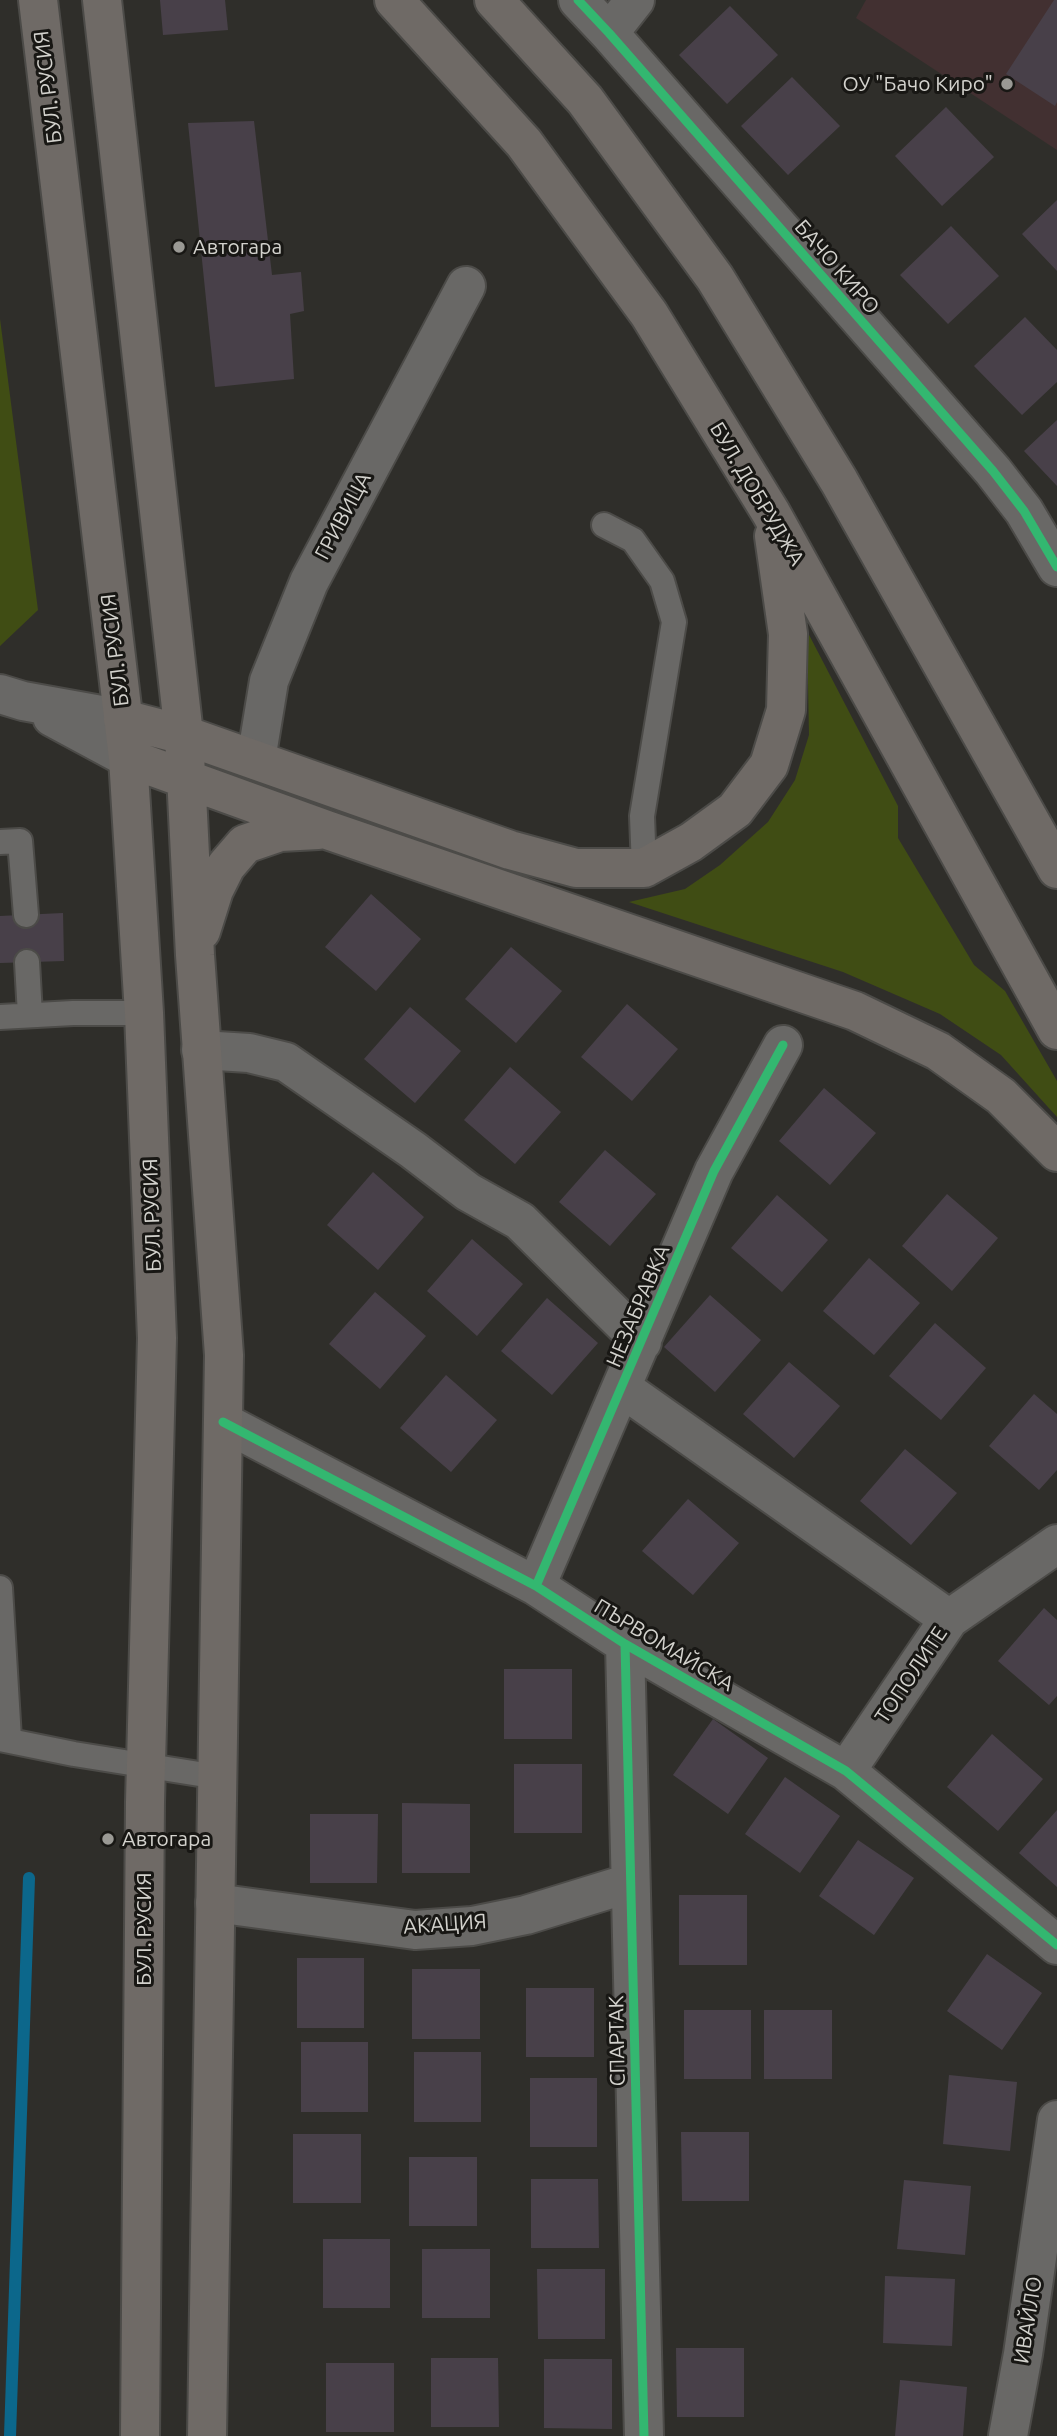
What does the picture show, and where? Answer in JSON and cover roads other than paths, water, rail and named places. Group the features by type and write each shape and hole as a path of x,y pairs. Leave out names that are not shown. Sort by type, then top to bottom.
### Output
{"main road":[{"name":"БУЛ. РУСИЯ","path":"37,0 124,719 144,1013 157,1338 145,1766 140,2436"},
{"path":"102,0 184,735 201,1050 224,1355 207,2436"},
{"name":"БУЛ. ДОБРУДЖА","path":"394,0 524,143 649,314 771,513 1057,1030"},
{"path":"494,0 585,100 715,278 839,481 1057,869"},
{"path":"124,719 184,735 523,853 576,867 644,867 691,842 735,810 769,765 786,710 788,634 771,513"},
{"path":"128,758 186,781 855,1011 938,1051 1001,1097 1057,1152"},
{"path":"195,955 214,890 226,866 245,844 280,832 327,830"}],"street":[{"name":"БАЧО КИРО","path":"578,0 993,471 1024,511 1057,567"},
{"path":"609,33 635,0"},
{"name":"ГРИВИЦА","path":"256,760 269,681 309,582 466,286"},
{"path":"11,697 124,719"},
{"path":"11,697 128,758"},
{"name":"НЕЗАБРАВКА","path":"536,1586 714,1171 783,1045"},
{"name":"НЕЗАБРАВКА","path":"201,1050 249,1053 286,1062 413,1150 468,1192 520,1221 642,1342"},
{"path":"622,1388 949,1619"},
{"name":"ПЪРВОМАЙСКА","path":"223,1422 536,1586 625,1644 846,1771 1057,1945"},
{"name":"ТОПОЛИТЕ","path":"846,1771 949,1619 1057,1544"},
{"name":"СПАРТАК","path":"625,1644 644,2436"},
{"name":"АКАЦИЯ","path":"215,1903 415,1930 472,1926 526,1915 630,1883"},
{"name":"ИВАЙЛО","path":"1007,2436 1024,2354 1057,2120"}],"lane":[{"path":"604,525 633,540 662,582 674,622 642,816 644,867"},
{"path":"0,842 20,841 26,915"},
{"path":"27,962 30,1015"},
{"path":"0,1017 144,1013"},
{"path":"0,1588 4,1739 74,1754 218,1777"}],"waterway":[{"path":"10,2436 29,1878"}],"place":[{"name":"ОУ \"Бачо Киро\"","path":"1007,84"},
{"name":"Aвтогара","path":"179,247"},
{"name":"Автогара","path":"108,1839"}]}
